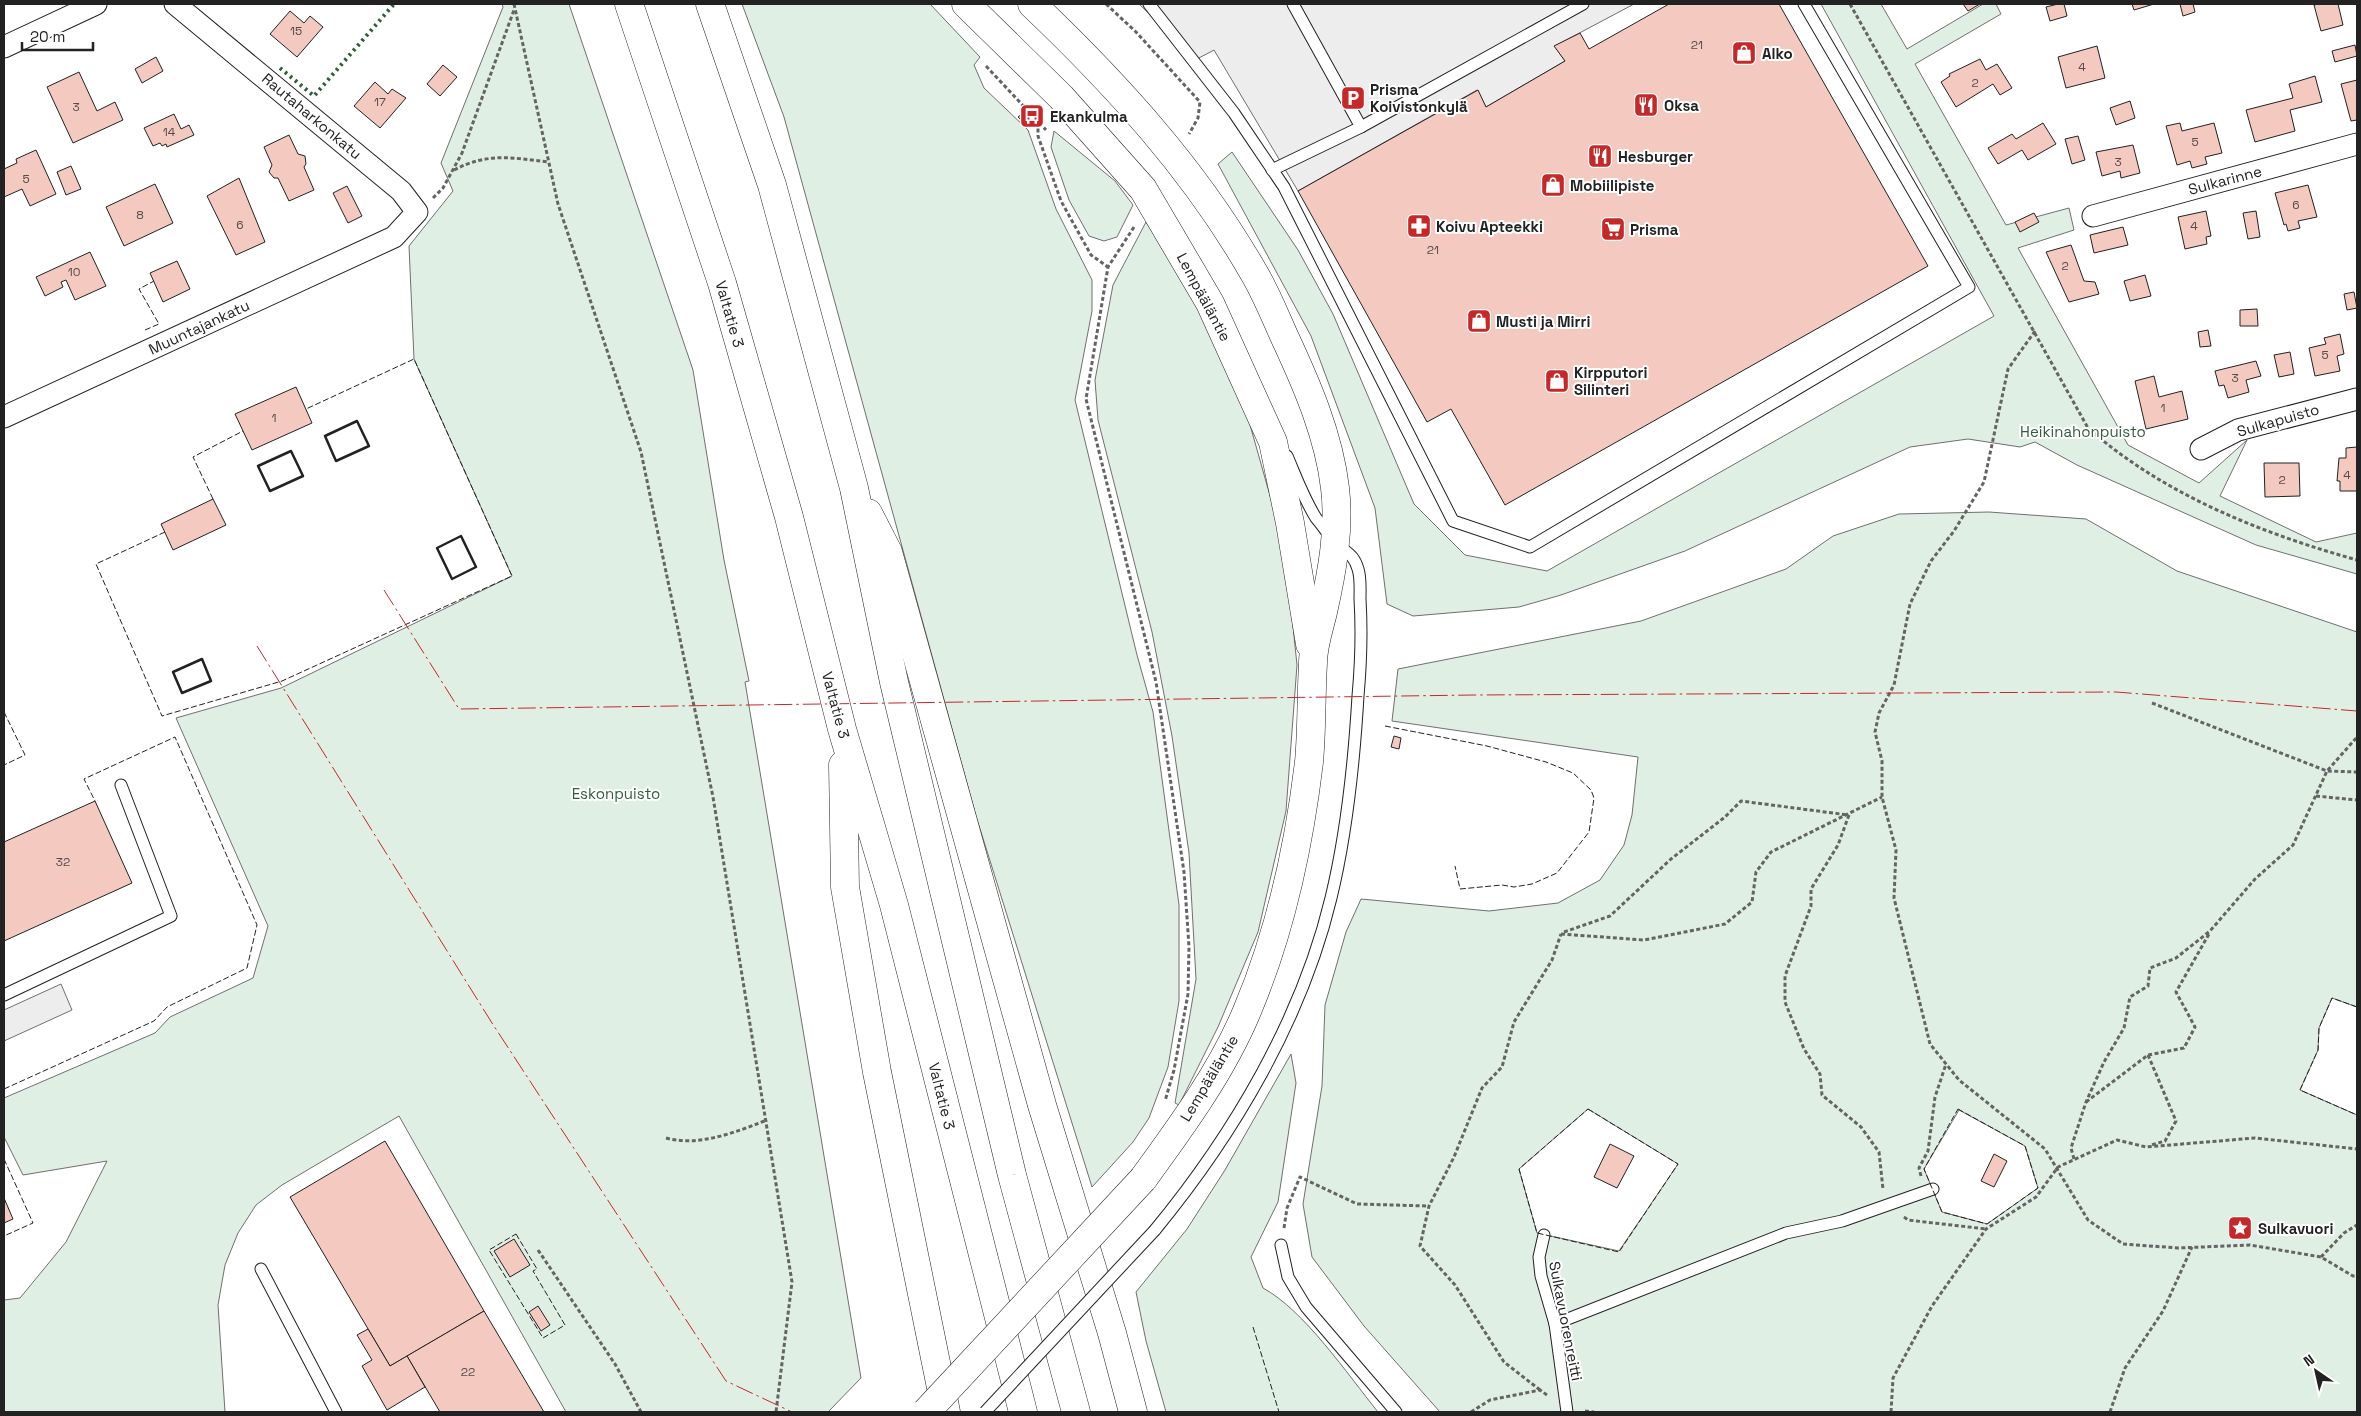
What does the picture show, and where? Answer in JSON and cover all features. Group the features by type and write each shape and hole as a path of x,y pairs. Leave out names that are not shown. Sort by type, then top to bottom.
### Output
{"main road":[{"name":"Valtatie 3","path":"629,4 722,283 789,517 842,729 894,905 1023,1412"},
{"path":"710,4 772,185 854,488 894,682 1012,1175 1076,1412"},
{"name":"Lempääläntie","path":"966,4 1061,97 1143,189 1210,303 1273,442 1290,523 1313,658"},
{"name":"Lempääläntie","path":"926,1412 1143,1179 1176,1134 1221,1062 1246,1014 1266,961 1299,833 1309,759 1313,658 1335,542 1335,488 1324,434 1302,375 1255,275 1216,210 1172,151 1125,97 1032,4"},
{"path":"854,488 888,552 1042,1105 1112,1333 1133,1412"},
{"path":"842,729 845,887 877,1072 918,1266 946,1412"},
{"path":"918,1266 960,1412"},
{"path":"1112,1333 1142,1412"}],"street":[{"path":"4,47 96,4"},
{"name":"Rautaharkonkatu","path":"175,4 401,191 417,212"},
{"name":"Sulkarinne","path":"2093,216 2357,144"},
{"name":"Muuntajankatu","path":"4,417 394,237 417,212"},
{"name":"Sulkapuisto","path":"2201,449 2238,430 2357,398"}],"lane":[{"path":"1149,4 1234,113 1284,187 1453,521 1530,546 1969,287 1804,4"},
{"path":"1293,4 1361,127"},
{"path":"1272,170 1361,127 1583,4"},
{"path":"986,1412 1156,1230 1205,1165 1260,1076 1301,989 1331,899 1354,766 1362,645 1359,571 1353,555 1335,542 1316,517 1287,455 1273,442"},
{"path":"4,995 171,916 121,785"},
{"path":"1555,1324 1786,1233 1842,1221 1929,1191"},
{"name":"Sulkavuorenreitti","path":"1544,1235 1539,1257 1541,1276 1555,1324 1567,1410"},
{"path":"1281,1245 1288,1277 1306,1307 1396,1412"},
{"path":"261,1269 336,1412"}],"path":[{"path":"514,4 558,204 641,452 713,797 792,1282 776,1412"},
{"path":"1106,4 1136,32 1200,102 1198,118 1189,134"},
{"path":"1850,4 1939,166 2034,331 2083,422 2118,454 2168,484 2235,519 2306,546 2357,560"},
{"path":"417,212 443,188 462,153 514,10"},
{"path":"986,66 1046,130"},
{"path":"1038,122 1038,136 1061,201 1091,255 1108,267"},
{"path":"453,170 472,160 487,157 549,162"},
{"path":"1134,227 1108,267 1086,399 1156,682 1184,882 1188,947 1188,994 1174,1070 1164,1104"},
{"path":"2034,331 2008,369 1984,482 1954,530 1931,561 1910,604 1894,685 1879,713 1875,732 1882,760 1882,797 1896,850 1894,898 1930,1044 1959,1080 2046,1149 2088,1220 2123,1244 2192,1247 2250,1245 2322,1257 2353,1276 2357,1276"},
{"path":"2152,703 2327,771 2357,772"},
{"path":"2074,1160 2071,1148 2086,1102 2104,1062 2124,1028 2130,997 2148,986 2150,968 2176,958 2210,931 2255,879 2293,845 2327,771 2357,737"},
{"path":"2316,796 2357,800"},
{"path":"1561,934 1644,940 1725,924 1752,902 1756,872 1771,852 1882,797"},
{"path":"1561,934 1610,916 1670,859 1725,817 1741,801 1849,815"},
{"path":"1849,815 1838,845 1811,889 1811,906 1785,976 1785,1002 1804,1049 1820,1074 1822,1095 1861,1127 1879,1152 1885,1205 1908,1220 1986,1229"},
{"path":"2086,1102 2148,1055 2184,1048 2194,1027 2176,992 2210,931"},
{"path":"1561,934 1552,960 1514,1022 1502,1067 1482,1088 1454,1157 1429,1206 1420,1246 1455,1286 1504,1362 1567,1410"},
{"path":"2146,1147 2165,1141 2176,1121 2148,1055"},
{"path":"1929,1191 1919,1168 1928,1151 1935,1096 1946,1063"},
{"path":"666,1138 680,1142 708,1138 729,1134 767,1120"},
{"path":"1891,1412 1893,1378 1932,1306 1986,1229 2036,1197 2058,1167 2117,1140 2146,1147 2256,1138 2357,1149"},
{"path":"1281,1245 1287,1208 1300,1177 1357,1204 1429,1206"},
{"path":"2322,1257 2344,1233 2357,1225"},
{"path":"2110,1412 2125,1368 2163,1311 2192,1247"},
{"path":"538,1250 615,1364 641,1412"},
{"path":"1471,1412 1490,1400 1540,1390"}],"green space":[{"name":"Eskonpuisto","path":"502,4 569,4 693,370 724,560 749,681 745,682 861,1378 828,1412 566,1412 399,1116 282,1185 256,1205 238,1233 225,1265 218,1305 225,1412 4,1412 4,1300 20,1298 66,1242 107,1161 23,1175 4,1137 4,1098 155,1033 170,1017 253,978 268,926 176,718 281,688 512,576 414,359 409,246 453,191 441,163 503,7"},
{"path":"742,4 930,4 980,57 974,65 984,88 1028,130 1056,209 1092,280 1092,311 1075,400 1137,655 1153,712 1179,905 1179,1001 1168,1067 1149,1118 1133,1142 1092,1187 976,816 784,117"},
{"name":"Heikinahonpuisto","path":"1821,4 1881,4 1907,49 1983,4 1996,4 2001,14 1915,64 2006,225 2069,208 2074,230 2018,248 2128,445 2199,483 2247,440 2220,496 2316,542 2357,533 2357,574 2256,545 2077,465 2035,442 2020,447 1968,439 1910,447 1685,551 1561,595 1519,607 1413,616 1387,604 1375,508 1311,336 1218,164 1232,152 1298,250 1333,314 1414,504 1465,555 1547,571 1994,316"},
{"path":"1054,131 1115,181 1133,205 1117,237 1104,241 1089,236 1069,200 1051,147"},
{"path":"1146,222 1192,287 1243,400 1285,549 1297,665 1286,811 1258,932 1218,1027 1179,1105 1175,1103 1196,979 1189,853 1172,736 1152,632 1098,420 1095,380 1113,285"},
{"path":"1989,512 2086,519 2177,571 2357,632 2357,1007 2332,998 2319,1028 2318,1050 2300,1090 2357,1115 2357,1412 1440,1412 1364,1326 1312,1257 1303,1204 1322,1086 1325,1005 1346,932 1361,899 1489,911 1558,903 1600,880 1624,845 1632,815 1638,757 1392,721 1398,669 1641,621 1786,569 1833,536 1899,514","holes":["1588,1109 1678,1164 1619,1251 1537,1233 1519,1169","1959,1110 2025,1146 2038,1188 1987,1224 1942,1212 1924,1169"]},
{"path":"1291,1054 1296,1083 1278,1202 1251,1257 1263,1288 1294,1311 1325,1344 1378,1412 1166,1412 1146,1341 1136,1292 1187,1229 1225,1170"}],"shaded area":[{"name":"Prisma Koivistonkylä","path":"1139,4 1634,4 1555,46 1565,61 1486,107 1477,90 1298,191 1214,50 1197,59"},
{"path":"61,984 72,1010 4,1041 4,1010"}],"building":[{"name":"Prisma","path":"1669,4 1779,4 1928,266 1505,505 1451,409 1427,422 1298,191 1478,90 1486,107 1565,61 1554,46 1580,33 1589,49"},
{"path":"1963,4 1980,4 1968,11"},
{"path":"2064,4 2067,16 2050,21 2046,7"},
{"path":"2132,4 2154,4 2134,10"},
{"path":"2180,4 2193,4 2195,12 2183,16"},
{"path":"2338,4 2343,25 2321,31 2314,5"},
{"path":"290,11 304,23 310,16 323,27 297,57 270,34"},
{"path":"2355,45 2357,56 2335,62 2332,51"},
{"path":"2097,46 2105,78 2066,88 2058,57"},
{"path":"156,57 163,71 142,83 135,69"},
{"path":"1980,59 1986,70 1997,64 2012,88 2000,95 1993,84 1956,107 1941,82 1950,76 1949,74"},
{"path":"443,65 457,77 440,96 427,84"},
{"path":"79,72 97,111 115,102 123,120 73,143 47,87"},
{"path":"2315,76 2322,102 2290,110 2295,131 2255,142 2246,110 2293,98 2289,84"},
{"path":"2357,80 2357,120 2351,121 2341,84"},
{"path":"375,82 388,94 392,89 406,98 380,128 354,106"},
{"path":"2130,101 2135,118 2116,125 2110,108"},
{"path":"174,114 181,129 189,125 194,135 167,147 166,144 162,146 160,143 153,146 144,128"},
{"path":"1022,114 1032,123 1028,127 1018,117"},
{"path":"2043,123 2056,144 2028,160 2022,150 1998,164 1988,148 2012,134 2016,139"},
{"path":"2180,123 2182,131 2214,123 2222,153 2205,157 2207,164 2192,168 2190,161 2177,165 2166,126"},
{"path":"289,135 298,154 305,156 306,164 304,167 314,190 289,201 278,178 274,178 269,172 272,165 264,147"},
{"path":"2078,136 2085,160 2072,164 2065,139"},
{"path":"2133,145 2140,173 2121,178 2120,171 2102,176 2096,152"},
{"path":"36,150 56,194 30,206 22,189 4,197 4,169 17,163 16,159"},
{"path":"71,166 81,189 66,195 57,172"},
{"path":"239,178 265,242 236,255 207,196"},
{"path":"155,184 173,223 124,246 106,207"},
{"path":"2308,185 2317,217 2298,221 2300,228 2288,231 2286,224 2284,225 2275,193"},
{"path":"347,186 362,216 348,223 333,193"},
{"path":"2206,211 2211,236 2206,237 2207,244 2185,249 2178,217"},
{"path":"2256,211 2260,237 2248,239 2243,213"},
{"path":"2034,213 2039,222 2020,232 2015,222"},
{"path":"2123,227 2128,245 2094,253 2090,235"},
{"path":"2071,245 2084,281 2095,282 2099,294 2069,302 2046,252"},
{"path":"90,252 106,286 75,300 66,280 61,282 63,287 45,296 36,277"},
{"path":"177,261 190,289 163,302 150,273"},
{"path":"2145,275 2151,296 2130,301 2124,281"},
{"path":"2354,292 2357,308 2347,310 2344,294"},
{"path":"2257,309 2258,326 2240,326 2240,310"},
{"path":"2208,330 2211,346 2200,347 2198,332"},
{"path":"2340,334 2344,354 2337,356 2340,371 2315,376 2309,348 2326,344 2324,338"},
{"path":"2290,352 2294,374 2279,377 2274,355"},
{"path":"2256,361 2261,376 2246,380 2249,392 2228,398 2224,385 2219,386 2215,371"},
{"path":"2154,376 2159,397 2182,391 2188,419 2146,429 2135,381"},
{"path":"296,387 312,423 252,450 235,414"},
{"path":"2357,447 2357,491 2340,491 2340,481 2337,481 2339,458 2346,458 2346,448"},
{"path":"2264,463 2299,463 2300,496 2265,497"},
{"path":"213,499 226,525 173,550 161,524"},
{"path":"1394,736 1401,738 1399,749 1391,747"},
{"path":"95,801 132,883 4,941 4,842"},
{"path":"385,1141 484,1311 390,1366 290,1197"},
{"path":"1610,1144 1634,1156 1617,1188 1594,1177"},
{"path":"1994,1154 2007,1161 1994,1187 1981,1181"},
{"path":"4,1198 13,1219 4,1223"},
{"path":"514,1239 530,1265 510,1277 494,1251"},
{"path":"538,1306 550,1325 541,1331 529,1312"},
{"path":"484,1311 544,1412 440,1412 407,1356"},
{"path":"368,1329 390,1366 407,1356 425,1387 387,1410 362,1366 372,1360 357,1335"}],"hedge":[{"path":"280,68 314,96 394,4"}],"fence":[{"path":"145,330 159,324 139,289 154,281"},
{"path":"165,532 96,564 162,716 282,681 512,576 414,359 306,409"},
{"path":"213,499 193,457 243,431"},
{"path":"4,712 25,755 4,765"},
{"path":"1385,726 1487,746 1546,762 1573,773 1591,790 1594,798 1589,832 1557,873 1532,884 1514,887 1502,885 1460,889 1455,866"},
{"path":"4,1089 154,1021 167,1007 247,968 257,925 175,737 84,779 95,801"},
{"path":"2357,1007 2332,998 2319,1028 2318,1050 2300,1090 2357,1115"},
{"path":"1588,1109 1678,1164 1619,1252 1537,1233 1519,1169 1588,1109"},
{"path":"1958,1109 2025,1146 2038,1188 1987,1224 1942,1212 1924,1169 1958,1109"},
{"path":"4,1159 33,1223 4,1236"},
{"path":"516,1234 537,1269 533,1271 565,1325 543,1338 489,1250 516,1234"},
{"path":"1253,1327 1279,1412"}],"wall":[{"path":"357,421 369,446 336,461 325,436 357,421"},
{"path":"291,451 303,476 270,491 258,466 291,451"},
{"path":"461,536 476,567 452,579 437,548 461,536"},
{"path":"202,659 211,681 182,693 173,672 202,659"}],"power":[{"path":"384,590 459,709 1474,695 2116,692 2357,711"},
{"path":"257,646 492,1023 726,1381 792,1412"}],"place":[{"name":"Alko","path":"1744,53"},
{"name":"Prisma Koivistonkylä","path":"1353,98"},
{"name":"Oksa","path":"1646,105"},
{"name":"Ekankulma","path":"1032,116"},
{"name":"Hesburger","path":"1600,156"},
{"name":"Mobiilipiste","path":"1553,185"},
{"name":"Koivu Apteekki","path":"1419,226"},
{"name":"Prisma","path":"1613,229"},
{"name":"Musti ja Mirri","path":"1479,321"},
{"name":"Kirpputori Silinteri","path":"1557,381"},
{"name":"Sulkavuori","path":"2240,1228"}]}
